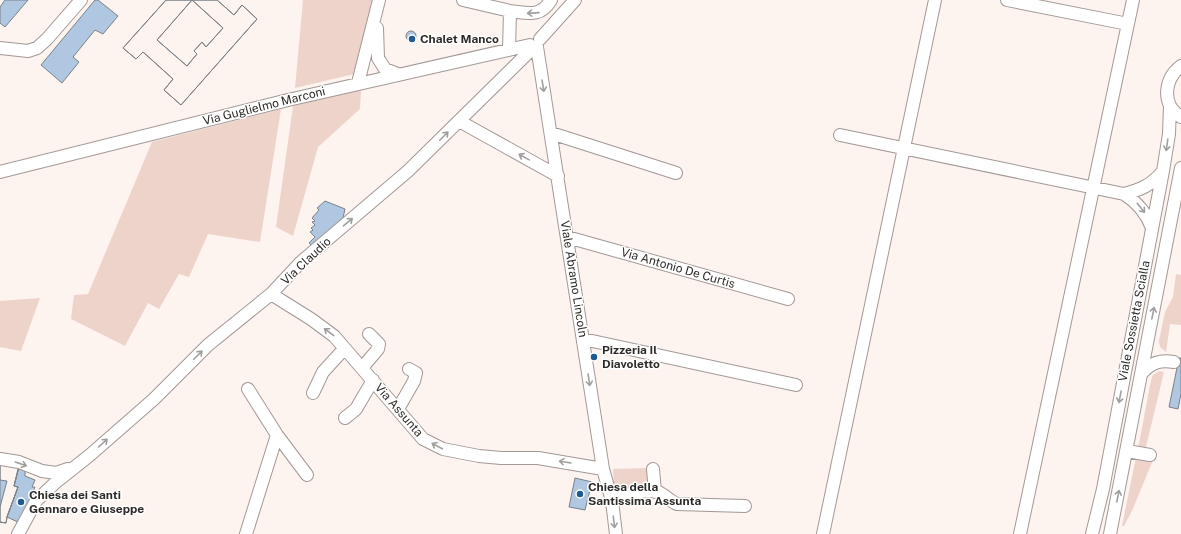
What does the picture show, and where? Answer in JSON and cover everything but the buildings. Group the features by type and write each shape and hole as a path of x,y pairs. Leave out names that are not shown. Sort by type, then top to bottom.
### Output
{"street":[{"path":"0,48 28,51 37,48 47,39 81,0"},
{"path":"464,0 510,11 530,14 541,12 547,7 551,0"},
{"name":"Via Claudio","path":"36,501 154,399 208,345 271,294 301,262 408,171 535,45 575,0"},
{"path":"823,534 934,0"},
{"path":"1007,0 1128,24"},
{"path":"1020,534 1132,0"},
{"path":"378,5 376,41 378,58 385,69 398,74"},
{"path":"358,83 378,5"},
{"path":"509,50 510,11"},
{"name":"Via Guglielmo Marconi","path":"0,172 358,83 535,45"},
{"name":"Viale Abramo Lincoln","path":"535,45 558,176 603,468 611,497 616,534"},
{"name":"Viale Sossietta Scialla","path":"1092,534 1103,489 1163,171 1169,134 1170,106 1167,94 1168,81 1175,70 1181,66"},
{"path":"1170,106 1181,117"},
{"path":"459,121 558,176"},
{"path":"551,133 676,173"},
{"path":"840,135 1124,194 1139,205 1148,217 1152,228"},
{"name":"Viale Sossietta Scialla","path":"1110,534 1181,168"},
{"path":"1124,194 1143,188 1156,180 1163,171"},
{"name":"Via Antonio De Curtis","path":"567,237 788,299"},
{"name":"Via Assunta","path":"271,294 334,336 423,439 443,449 479,456 501,458 538,458 603,468"},
{"path":"362,368 378,349 379,344 369,334"},
{"path":"583,339 796,386"},
{"path":"1142,373 1153,363 1170,362 1154,354 1148,341"},
{"path":"313,393 322,372 344,348"},
{"path":"398,410 414,381 416,373 409,369"},
{"path":"345,418 356,409 373,380"},
{"path":"248,389 277,435 307,475"},
{"path":"246,534 277,435"},
{"path":"1127,451 1148,455"},
{"path":"0,458 19,462 42,471 56,473 73,468"},
{"path":"653,469 655,492"},
{"path":"18,534 36,501 43,484 42,471"},
{"path":"611,497 651,491 664,496 669,501 677,504 745,506"}],"shaded area":[{"path":"303,0 373,0 354,74 295,88"},
{"path":"361,90 360,109 318,147 293,236 276,227 293,106 350,91"},
{"path":"281,109 260,242 208,234 189,277 179,274 159,309 148,303 125,346 71,319 74,295 88,294 152,142"},
{"path":"1176,274 1181,275 1181,325 1170,324 1166,352 1160,347 1159,341 1165,312 1173,297"},
{"path":"40,298 21,351 0,347 0,301"},
{"path":"1159,371 1164,372 1145,451 1138,449 1151,380 1153,375"},
{"path":"1136,457 1153,460 1132,511 1124,526 1122,526"},
{"path":"648,468 649,487 617,489 614,486 613,469"}],"place":[{"name":"Chalet Manco","path":"412,39"},
{"name":"Pizzeria Il Diavoletto","path":"594,357"},
{"name":"Chiesa della Santissima Assunta","path":"580,494"},
{"name":"Chiesa dei Santi Gennaro e Giuseppe","path":"21,502"}]}
